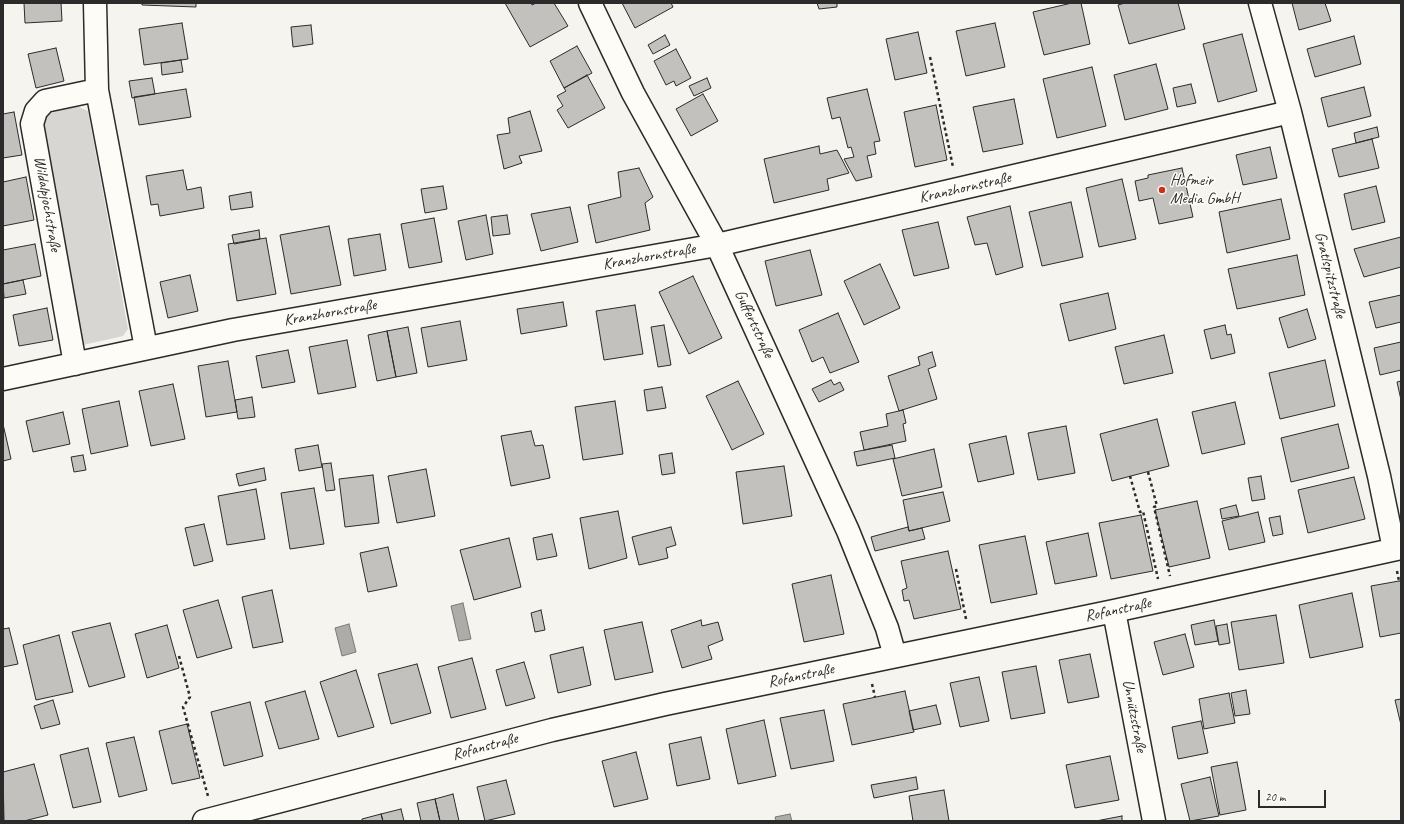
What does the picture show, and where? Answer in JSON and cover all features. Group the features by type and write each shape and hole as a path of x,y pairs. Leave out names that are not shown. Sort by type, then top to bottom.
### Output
{"street":[{"path":"95,3 97,90 146,348"},
{"name":"Guffertstraße","path":"590,3 633,93 717,245 848,531 887,628 895,656"},
{"name":"Gratlspitzstraße","path":"1260,3 1290,112 1398,548"},
{"name":"Wildalpjochstraße","path":"75,364 32,124 36,111 45,101 97,90"},
{"name":"Kranzhornstraße","path":"3,379 233,330 717,245 1290,112"},
{"name":"Rofanstraße","path":"211,815 552,730 665,704 1114,611 1398,548"},
{"name":"Unnützstraße","path":"1114,611 1154,821"}],"path":[{"path":"930,57 957,189"},
{"path":"1148,472 1157,506 1154,507 1170,578"},
{"path":"1130,476 1140,512 1143,511 1158,580"},
{"path":"956,569 966,620"},
{"path":"180,656 190,697 183,707 211,815"},
{"path":"871,679 875,697"}],"shaded area":[{"path":"77,106 88,111 128,329 123,336 83,345 42,133 48,114"},
{"path":"463,603 471,639 459,641 451,606"},
{"path":"349,624 356,652 342,656 335,628"},
{"path":"790,814 792,821 776,821 775,817"}],"building":[{"path":"24,3 61,3 62,21 25,23"},
{"path":"142,3 196,3 196,7 142,5"},
{"path":"505,3 531,3 532,5 536,3 554,3 568,26 530,47"},
{"path":"622,3 671,3 673,7 635,28"},
{"path":"817,3 837,3 837,7 819,9"},
{"path":"1072,3 1081,3 1090,44 1044,55 1033,12"},
{"path":"1125,3 1178,3 1185,29 1129,44 1118,5"},
{"path":"1292,3 1325,3 1331,21 1299,30"},
{"path":"182,23 188,59 144,65 139,29"},
{"path":"995,23 1005,67 966,76 956,31"},
{"path":"311,25 313,44 293,47 291,27"},
{"path":"918,32 927,73 895,80 886,39"},
{"path":"1242,34 1257,91 1218,102 1203,44"},
{"path":"665,35 670,45 653,54 648,45"},
{"path":"1354,36 1361,64 1315,77 1307,49"},
{"path":"577,46 592,73 564,88 550,61"},
{"path":"56,48 64,81 36,88 28,54"},
{"path":"676,49 691,78 676,86 674,81 666,85 654,61"},
{"path":"181,60 183,72 162,75 161,63"},
{"path":"1156,64 1168,109 1125,120 1114,75"},
{"path":"1092,67 1106,126 1057,138 1043,79"},
{"path":"587,75 605,108 568,128 557,110 563,106 557,96 566,91 564,88"},
{"path":"152,78 155,94 132,98 129,81"},
{"path":"707,78 711,88 694,96 689,86"},
{"path":"1191,84 1196,103 1177,107 1173,88"},
{"path":"1364,87 1371,116 1328,127 1321,98"},
{"path":"186,89 191,117 139,125 134,97"},
{"path":"867,89 880,141 874,142 876,154 867,156 872,177 856,181 844,159 854,157 851,147 848,148 840,117 832,119 827,98"},
{"path":"703,94 718,121 691,136 676,109"},
{"path":"1014,99 1023,144 983,152 973,107"},
{"path":"936,105 947,160 915,167 904,112"},
{"path":"530,111 542,151 519,156 522,163 504,169 497,135 510,133 508,118"},
{"path":"14,112 22,155 3,158 3,114"},
{"path":"1377,127 1379,137 1356,143 1354,133"},
{"path":"1372,139 1379,168 1339,177 1332,149"},
{"path":"819,146 820,154 837,150 849,173 827,179 829,190 774,203 764,159"},
{"path":"1270,147 1277,178 1243,185 1236,155"},
{"path":"639,168 653,197 645,203 650,230 596,243 588,205 621,197 618,172"},
{"name":"Hofmeir Media GmbH","path":"1182,168 1193,217 1159,224 1153,198 1139,201 1135,181 1148,178 1148,175"},
{"path":"183,170 187,190 201,187 204,208 160,216 158,204 151,205 146,176"},
{"path":"26,177 34,220 3,226 3,182"},
{"path":"1122,179 1136,239 1099,247 1086,188"},
{"path":"443,186 447,209 425,213 421,189"},
{"path":"1376,186 1385,222 1352,230 1344,194"},
{"path":"251,192 253,207 231,210 229,196"},
{"path":"1281,199 1290,239 1227,253 1219,212"},
{"path":"1071,202 1083,257 1042,266 1029,212"},
{"path":"1010,206 1023,267 996,275 987,243 975,245 967,217"},
{"path":"570,207 578,242 541,251 531,214"},
{"path":"486,215 493,254 466,260 458,221"},
{"path":"507,215 510,234 493,236 491,217"},
{"path":"434,218 442,262 409,268 401,224"},
{"path":"938,222 949,268 914,276 902,230"},
{"path":"329,226 341,285 291,294 280,235"},
{"path":"259,230 260,239 234,244 232,235"},
{"path":"380,234 386,270 354,276 348,239"},
{"path":"1401,237 1401,267 1364,277 1354,249"},
{"path":"266,238 276,294 237,301 228,244"},
{"path":"35,244 41,276 3,284 3,250"},
{"path":"810,250 822,295 776,306 765,261"},
{"path":"1297,255 1305,295 1237,309 1228,269"},
{"path":"880,264 900,308 864,325 844,281"},
{"path":"190,275 198,311 168,318 160,282"},
{"path":"693,276 722,338 689,354 659,292"},
{"path":"23,280 26,294 4,298 3,284"},
{"path":"1108,293 1116,329 1069,341 1060,304"},
{"path":"1401,295 1401,322 1376,328 1369,302"},
{"path":"563,302 567,326 521,334 517,309"},
{"path":"635,305 643,354 604,360 596,311"},
{"path":"47,308 53,340 19,346 13,315"},
{"path":"1307,309 1316,339 1288,348 1279,318"},
{"path":"838,313 859,362 830,373 823,357 812,362 799,330"},
{"path":"460,321 467,360 428,367 421,328"},
{"path":"664,325 671,365 658,367 651,327"},
{"path":"1225,325 1227,335 1231,334 1235,353 1211,359 1204,330"},
{"path":"408,327 417,373 396,377 387,331"},
{"path":"387,331 396,377 377,381 368,335"},
{"path":"1164,335 1173,373 1124,384 1115,347"},
{"path":"347,340 356,387 318,394 309,347"},
{"path":"1401,342 1401,370 1380,375 1374,348"},
{"path":"288,350 295,382 262,388 256,356"},
{"path":"932,352 936,366 928,369 937,399 899,411 888,376 920,365 918,357"},
{"path":"1325,360 1335,406 1280,419 1269,373"},
{"path":"228,361 237,412 206,417 198,366"},
{"path":"831,380 834,385 840,382 844,390 819,402 812,389"},
{"path":"738,381 764,434 732,450 706,396"},
{"path":"1401,381 1401,400 1397,382"},
{"path":"173,384 185,439 151,446 139,391"},
{"path":"662,387 666,408 647,411 644,390"},
{"path":"252,397 255,417 238,419 235,400"},
{"path":"119,401 128,446 91,454 82,409"},
{"path":"615,401 623,454 583,460 575,407"},
{"path":"1235,402 1245,444 1202,454 1192,412"},
{"path":"903,410 906,423 903,424 906,441 864,450 860,432 888,426 886,414"},
{"path":"63,412 70,444 33,452 26,421"},
{"path":"1157,419 1169,466 1112,481 1100,434"},
{"path":"3,424 11,459 3,461"},
{"path":"1338,424 1349,468 1291,482 1281,438"},
{"path":"1066,426 1075,473 1038,480 1028,433"},
{"path":"531,431 535,446 543,445 550,478 511,486 501,436"},
{"path":"1006,436 1014,474 978,482 969,444"},
{"path":"318,445 322,467 299,471 295,449"},
{"path":"892,445 895,458 857,466 854,452"},
{"path":"934,449 942,487 902,496 893,459"},
{"path":"672,453 675,473 662,475 659,455"},
{"path":"83,455 86,470 74,472 71,457"},
{"path":"331,463 335,490 326,491 322,464"},
{"path":"784,466 792,516 743,524 736,472"},
{"path":"264,468 266,480 239,486 236,474"},
{"path":"426,469 435,516 397,523 388,476"},
{"path":"373,475 379,523 345,527 339,479"},
{"path":"1261,476 1265,499 1252,501 1248,478"},
{"path":"1354,477 1365,519 1308,533 1298,490"},
{"path":"314,488 324,544 290,549 281,493"},
{"path":"256,489 265,539 227,545 218,496"},
{"path":"943,492 950,521 909,531 903,500"},
{"path":"1197,501 1210,558 1169,567 1155,510"},
{"path":"1236,505 1239,516 1222,519 1220,509"},
{"path":"618,511 627,558 589,569 580,518"},
{"path":"1258,512 1265,542 1229,550 1222,521"},
{"path":"1141,515 1153,571 1111,579 1099,523"},
{"path":"1280,516 1283,534 1273,536 1269,518"},
{"path":"204,524 213,561 194,566 185,528"},
{"path":"671,527 676,545 666,548 668,558 639,565 632,537"},
{"path":"908,527 909,531 922,528 925,539 875,551 871,537"},
{"path":"1088,533 1097,576 1055,584 1046,542"},
{"path":"552,534 557,556 537,560 533,538"},
{"path":"1025,536 1037,594 991,603 979,545"},
{"path":"509,538 521,587 474,600 460,550"},
{"path":"388,547 397,586 368,592 360,553"},
{"path":"948,551 961,609 914,619 909,600 904,601 902,590 907,588 901,561"},
{"path":"831,575 844,634 804,642 792,584"},
{"path":"1401,581 1401,633 1380,637 1371,586"},
{"path":"272,590 283,642 253,648 242,597"},
{"path":"1352,593 1363,647 1310,658 1299,605"},
{"path":"218,600 232,648 197,658 183,610"},
{"path":"541,610 545,630 535,632 531,613"},
{"path":"1276,615 1284,663 1239,670 1231,622"},
{"path":"701,620 702,626 718,622 723,640 708,646 712,659 682,668 671,630"},
{"path":"1214,620 1218,641 1195,645 1191,625"},
{"path":"642,622 653,672 615,680 604,630"},
{"path":"110,623 125,677 89,687 72,632"},
{"path":"1227,624 1230,643 1219,645 1216,626"},
{"path":"167,625 179,668 147,678 135,634"},
{"path":"9,628 18,664 3,667 3,629"},
{"path":"1185,634 1194,667 1163,675 1154,642"},
{"path":"59,635 73,692 36,700 23,645"},
{"path":"583,647 591,685 558,693 550,655"},
{"path":"1090,654 1099,697 1068,703 1059,660"},
{"path":"472,658 486,709 451,718 438,667"},
{"path":"524,662 535,698 506,706 496,670"},
{"path":"417,664 431,713 391,724 378,674"},
{"path":"1036,666 1045,713 1011,719 1002,672"},
{"path":"356,670 374,727 338,737 320,682"},
{"path":"979,677 989,721 960,727 950,683"},
{"path":"1246,690 1250,714 1235,716 1231,693"},
{"path":"305,691 319,739 279,749 265,702"},
{"path":"905,691 914,732 852,745 843,704"},
{"path":"1229,693 1235,723 1204,729 1199,699"},
{"path":"1401,699 1401,725 1395,700"},
{"path":"53,700 60,724 41,729 34,706"},
{"path":"250,702 263,756 224,766 211,712"},
{"path":"936,705 941,724 913,730 909,711"},
{"path":"824,710 834,761 791,769 780,718"},
{"path":"764,720 776,776 738,784 726,729"},
{"path":"1201,721 1208,753 1178,759 1172,727"},
{"path":"187,724 200,778 172,784 159,731"},
{"path":"134,737 147,790 119,797 106,743"},
{"path":"701,737 710,779 677,786 669,744"},
{"path":"88,748 101,802 73,808 60,755"},
{"path":"636,752 648,799 614,807 602,761"},
{"path":"1110,756 1119,800 1075,808 1066,765"},
{"path":"1237,762 1246,810 1220,815 1211,767"},
{"path":"34,764 48,815 24,821 4,821 3,772"},
{"path":"916,777 918,789 874,798 871,785"},
{"path":"1210,777 1219,816 1190,821 1181,784"},
{"path":"506,780 515,814 485,821 477,787"},
{"path":"944,790 949,821 913,821 909,796"},
{"path":"453,794 459,821 440,821 435,799"},
{"path":"435,799 440,821 421,821 417,803"},
{"path":"401,809 404,821 383,821 381,814"},
{"path":"381,814 383,821 362,821 362,819"},
{"path":"1122,816 1122,821 1096,821"}],"place":[{"name":"Hofmeir Media GmbH","path":"1162,190"}]}
